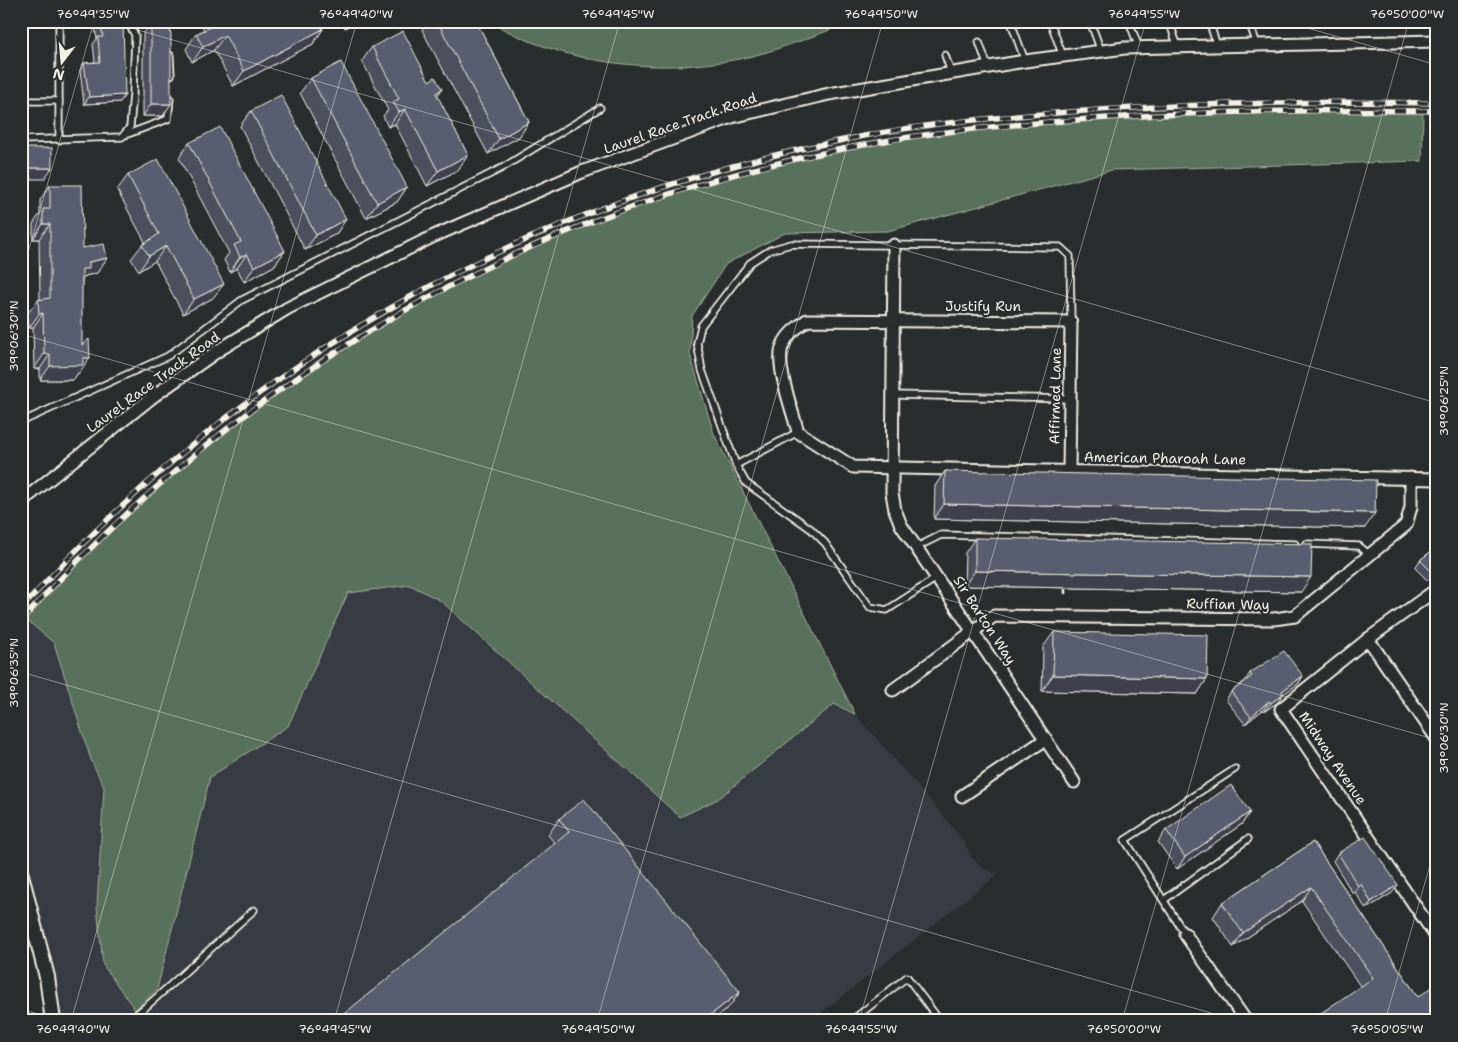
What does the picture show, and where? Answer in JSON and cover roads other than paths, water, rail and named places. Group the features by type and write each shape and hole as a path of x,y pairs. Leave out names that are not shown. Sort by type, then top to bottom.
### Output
{"street":[{"name":"Laurel Race Track Road","path":"22,501 155,395 219,350 288,308 434,236 582,172 732,117 829,94 1025,61 1101,51 1139,48 1437,41"},
{"name":"Sir Barton Way","path":"894,245 892,493 895,510 901,525 938,577 1074,782"},
{"name":"Justify Run","path":"798,432 781,365 782,346 791,332 808,320 1071,322"},
{"name":"Affirmed Lane","path":"1069,471 1071,322"},
{"name":"American Pharoah Lane","path":"798,432 853,467 1437,479"},
{"name":"Ruffian Way","path":"894,690 994,616 1282,619 1295,616 1371,556 1406,525 1411,507 1411,478"},
{"name":"Midway Avenue","path":"1437,589 1368,639 1281,709 1437,938"},
{"path":"1368,639 1437,739"},
{"path":"962,796 1046,739"},
{"path":"21,875 47,977 53,1021"},
{"path":"1185,934 1246,1021"}],"lane":[{"path":"59,21 59,140"},
{"path":"123,136 130,127 133,94 135,35 127,23 136,21"},
{"path":"1050,21 1063,56"},
{"path":"1090,21 1101,51"},
{"path":"1129,21 1139,48"},
{"path":"1169,21 1178,47"},
{"path":"1209,21 1217,46"},
{"path":"1249,21 1257,45"},
{"path":"1012,25 1025,61"},
{"path":"979,42 988,67"},
{"path":"167,45 171,61 171,80"},
{"path":"945,55 951,73"},
{"path":"21,140 96,139 123,136 168,119 170,89"},
{"path":"21,101 59,100"},
{"path":"21,422 168,356 242,300 502,168 600,108"},
{"path":"938,577 887,610 870,608 825,543 811,528 746,483 736,465 702,370 697,343 701,326 750,263 770,250 791,244 1060,247 1070,256 1071,322"},
{"path":"894,395 1070,399"},
{"path":"736,465 798,432"},
{"path":"917,547 941,535 1360,546 1371,556"},
{"path":"1185,934 1125,840 1235,769"},
{"path":"1164,900 1248,839"},
{"path":"128,1021 254,910"},
{"path":"851,1021 907,977 940,1021"}],"railway":[{"path":"21,609 108,519 200,438 298,366 400,302 508,248 620,202 737,165 859,137 937,124 1042,114 1207,105 1345,102 1437,103"},
{"path":"21,621 108,532 200,450 297,378 400,313 507,258 620,211 736,174 858,146 948,132 1087,119 1187,114 1337,110 1437,111"}]}
